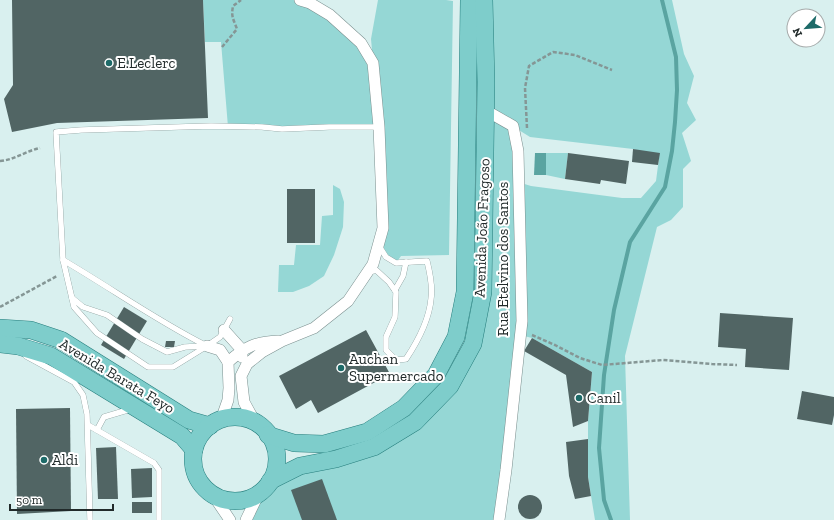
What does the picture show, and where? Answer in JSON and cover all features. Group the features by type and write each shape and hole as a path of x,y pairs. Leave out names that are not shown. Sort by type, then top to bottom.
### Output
{"main road":[{"name":"Avenida João Fragoso","path":"262,429 294,443 324,444 367,432 404,408 436,375 456,337 465,292 470,0"},
{"name":"Avenida João Fragoso","path":"265,487 300,466 336,459 374,447 415,422 450,386 473,344 483,292 486,28 484,0"},
{"name":"Avenida Barata Feyo","path":"0,328 31,330 61,340 189,420 215,423"},
{"name":"Avenida Barata Feyo","path":"0,344 18,346 51,356 182,436 194,450"},
{"path":"233,418 245,419 262,429 275,449 276,458 276,466 265,487 249,499 237,501 225,500 207,490 197,477 193,460 194,450 199,438 215,423 233,418"}],"street":[{"path":"241,376 247,364 262,352 282,341 314,328 348,301 373,264 382,228 379,128 373,62 361,43 330,15 310,2 300,0"},
{"name":"Rua Etelvino dos Santos","path":"485,110 513,126 518,151 522,321 506,470 499,520"},
{"path":"224,330 242,350 241,376 244,402 262,429"},
{"path":"228,362 242,350 262,342 282,341"},
{"path":"207,346 220,350 228,362 230,388 228,400 215,423"},
{"path":"246,520 265,487"},
{"path":"214,495 230,520"}],"lane":[{"path":"230,319 220,337 173,367 148,367 97,333 74,307 63,260 56,132 211,126 282,129 330,127 379,128"},
{"path":"367,272 376,270 389,282 396,292 395,317 386,337 386,350 396,360 406,359 416,344 426,322 431,299 431,278 427,261 396,263 386,257 378,245"},
{"path":"63,260 176,330 207,346"},
{"path":"395,290 403,276 406,262"},
{"path":"72,298 83,307 107,315 142,339 167,352 185,347 207,346"},
{"path":"18,346 26,356 74,382 83,395 88,425 90,520"},
{"path":"97,430 104,416 135,408"},
{"path":"88,425 154,463 160,470 159,520"}],"path":[{"path":"222,47 237,29 232,16 233,6 241,0"},
{"path":"516,140 527,127 525,88 528,66 553,52 574,55 612,70"},
{"path":"0,161 6,161 31,150 40,148"},
{"path":"0,307 66,271"},
{"path":"520,330 555,344 580,358 602,365 663,360 737,365"}],"shaded area":[{"path":"203,0 300,0 310,3 373,61 371,39 378,0 453,1 449,255 401,256 396,263 386,257 378,245 379,127 228,127 221,42 205,42"},
{"path":"484,0 672,0 684,54 694,76 687,103 696,120 682,133 691,161 683,169 683,207 671,220 657,227 625,356 630,520 595,520 588,477 588,421 592,372 532,338 520,335 499,520 246,520 259,493 265,488 415,422 473,344","holes":["514,127 530,137 633,149 659,158 656,181 641,198 622,198 531,186 518,182"]},
{"path":"535,153 546,153 546,175 534,175"},
{"path":"546,153 568,153 565,179 546,175"},
{"path":"333,185 340,189 344,202 343,227 334,255 324,276 309,286 293,292 278,292 279,265 294,265 296,245 320,245 322,216 333,215"}],"building":[{"name":"E.Leclerc","path":"12,0 203,0 208,118 57,123 12,132 4,99 13,85"},
{"path":"633,149 660,153 658,165 632,162"},
{"path":"568,153 629,161 626,184 601,180 600,184 565,179"},
{"path":"287,189 315,189 315,243 287,243"},
{"path":"124,307 147,321 124,359 101,345"},
{"path":"720,313 793,318 789,370 745,367 746,349 718,347"},
{"name":"Auchan Supermercado","path":"366,330 390,374 318,413 311,400 296,409 279,376"},
{"name":"Canil","path":"532,338 592,372 588,421 573,427 566,375 524,351"},
{"path":"166,341 175,341 174,347 165,347"},
{"path":"802,391 834,397 834,415 832,425 797,419"},
{"name":"Aldi","path":"70,408 71,511 17,514 16,409"},
{"path":"588,439 588,477 591,496 575,499 569,476 566,442"},
{"path":"116,447 118,499 98,499 96,448"},
{"path":"152,468 152,497 132,498 131,469"},
{"path":"322,479 337,520 302,520 291,490"},
{"path":"530,495 538,499 542,507 538,515 530,519 522,515 518,507 522,499"},
{"path":"132,502 152,502 152,513 132,513"}],"waterway":[{"path":"611,520 604,500 599,448 604,375 614,310 630,242 665,187 672,151 675,122 677,90 676,57 662,0"}],"place":[{"name":"E.Leclerc","path":"109,63"},
{"name":"Auchan Supermercado","path":"341,368"},
{"name":"Canil","path":"579,398"},
{"name":"Aldi","path":"44,460"}]}
